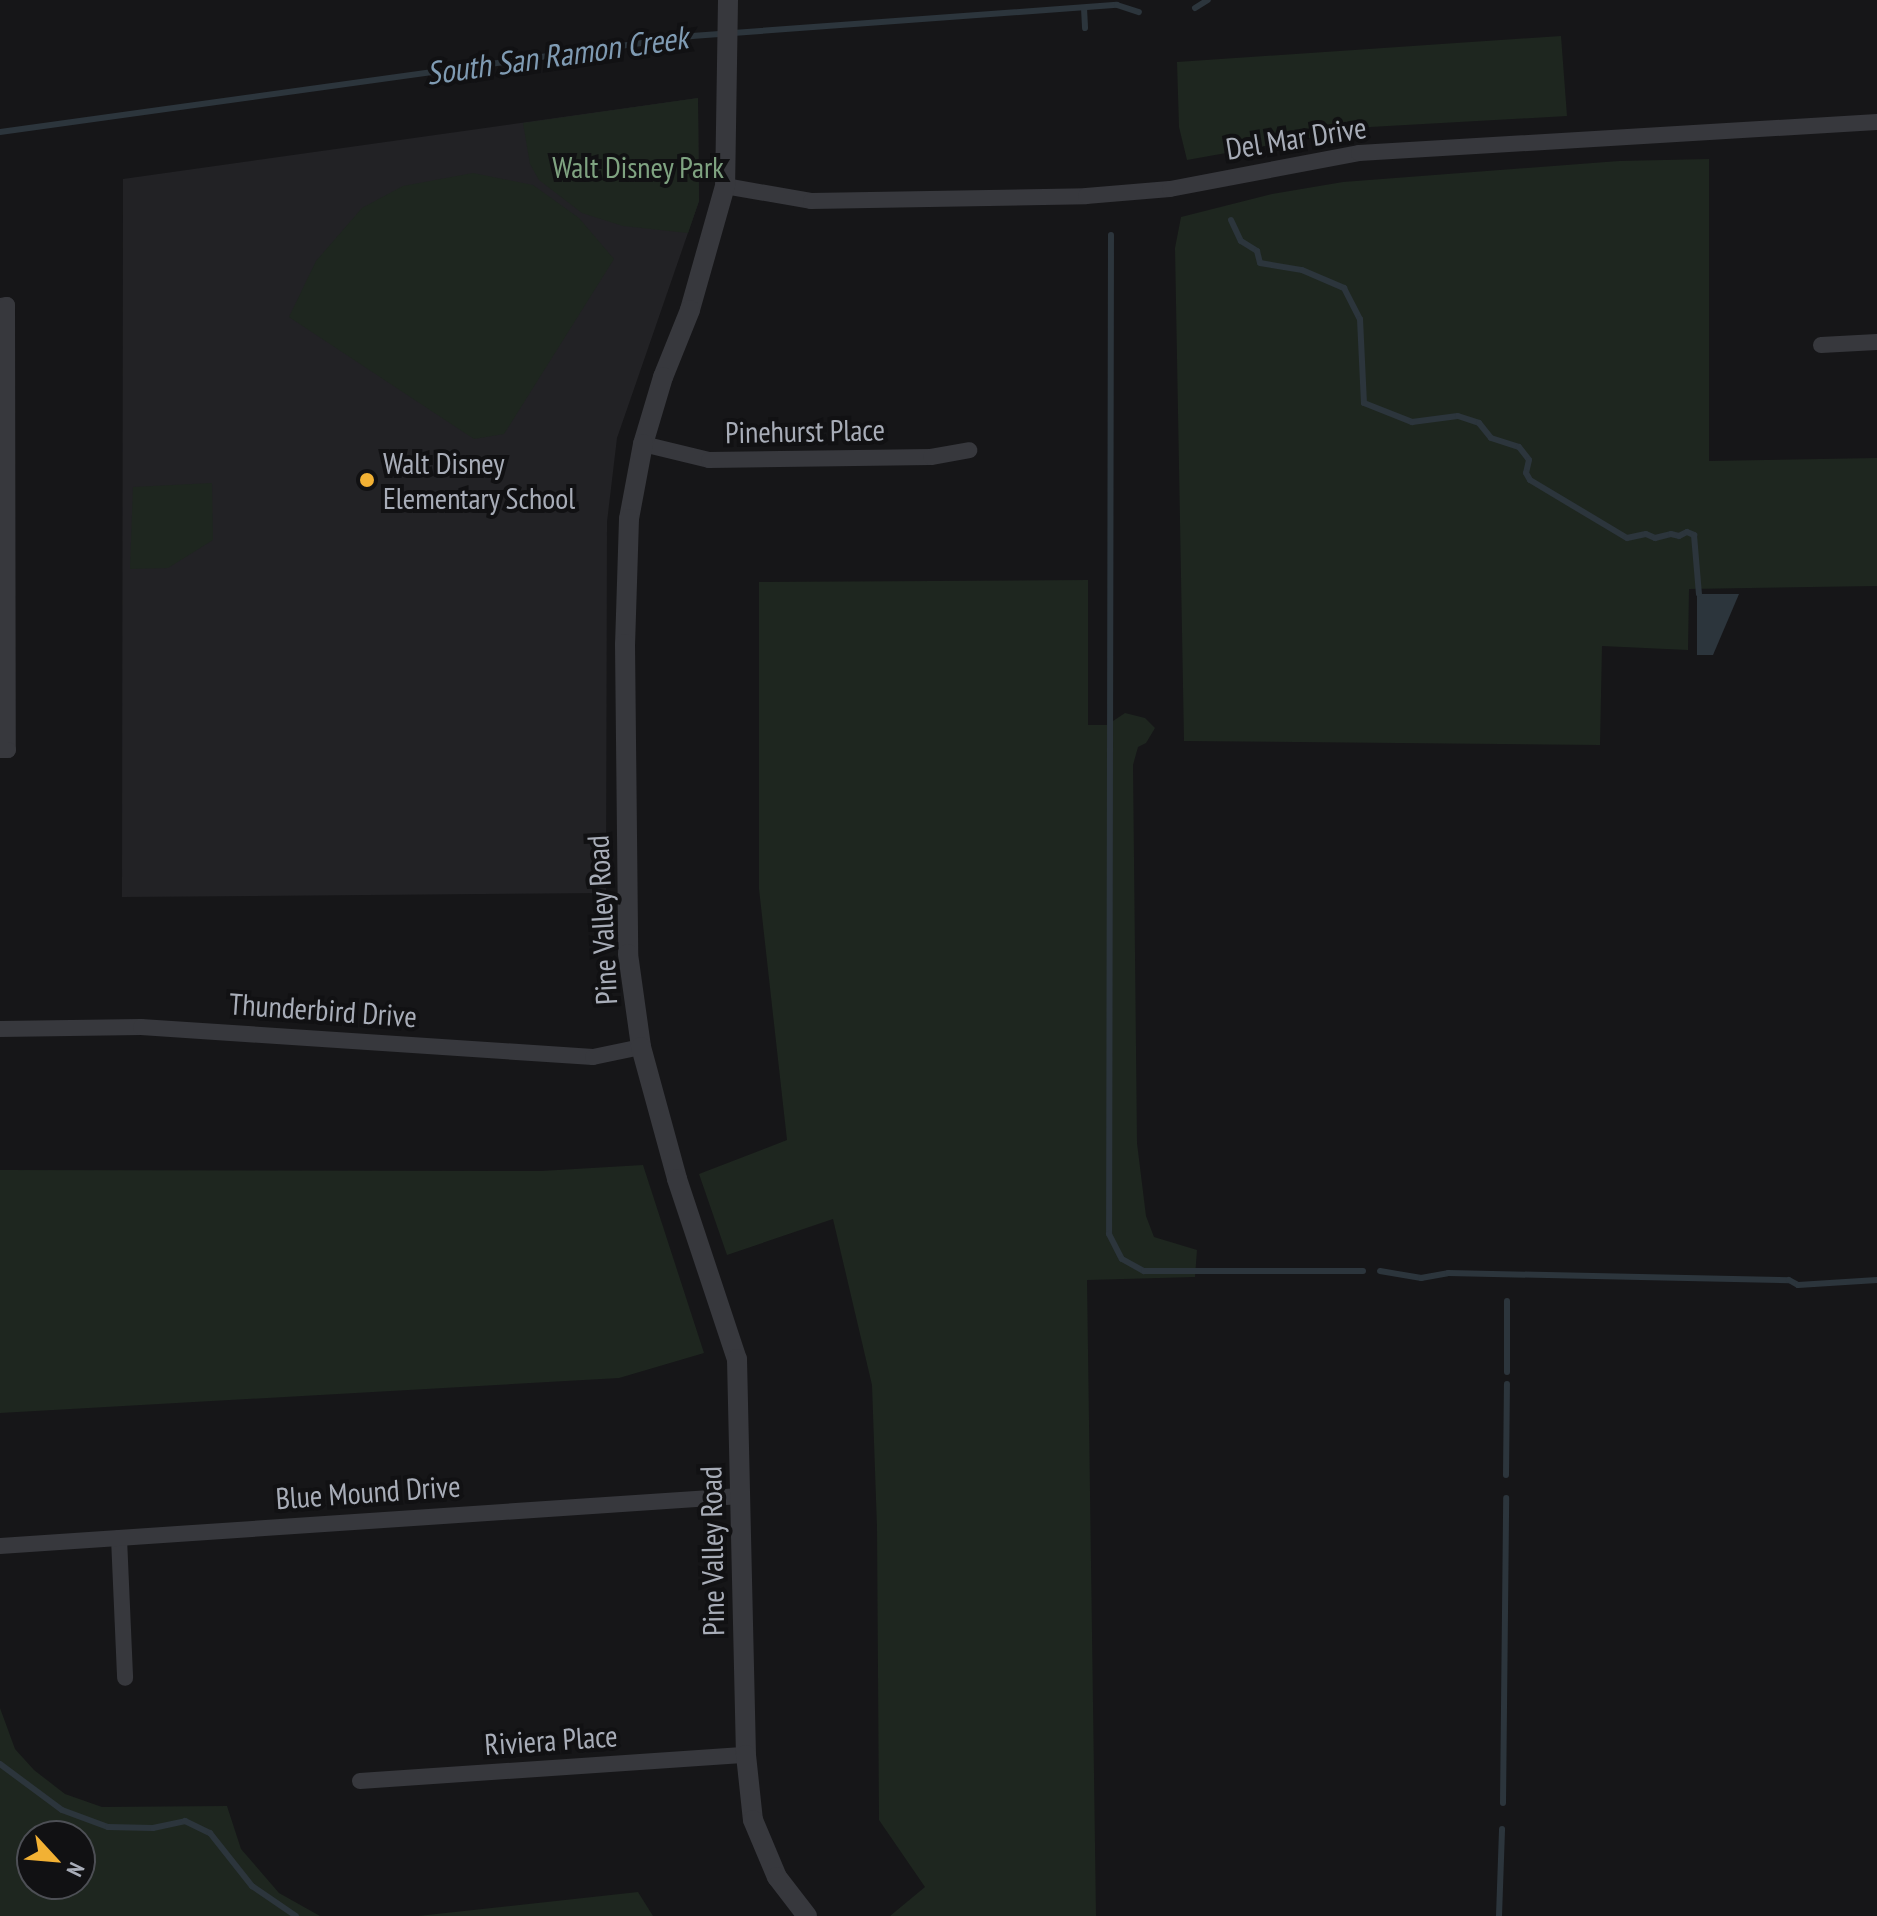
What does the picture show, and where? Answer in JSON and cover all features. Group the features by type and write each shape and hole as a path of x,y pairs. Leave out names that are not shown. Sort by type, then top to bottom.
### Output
{"street":[{"name":"Pine Valley Road","path":"728,8 725,186 690,310 663,377 643,444 629,519 625,644 628,954 641,1047 677,1179 737,1359 746,1755 753,1820 777,1877 807,1916"},
{"name":"Del Mar Drive","path":"725,186 811,201 1086,196 1170,189 1359,153 1877,122"},
{"path":"0,306 7,305 8,750 0,750"},
{"path":"1821,345 1877,342"},
{"name":"Pinehurst Place","path":"643,444 709,460 931,457 969,450"},
{"name":"Thunderbird Drive","path":"0,1029 141,1027 593,1057 641,1047"},
{"name":"Blue Mound Drive","path":"0,1546 740,1496"},
{"path":"119,1538 125,1678"},
{"name":"Riviera Place","path":"360,1781 746,1755"}],"shaded area":[{"name":"Walt Disney Elementary School","path":"698,98 699,201 617,438 607,522 606,893 122,897 123,179"},
{"path":"1697,594 1739,594 1713,655 1697,655"}],"green space":[{"path":"1561,36 1567,116 1370,127 1187,160 1179,127 1177,62"},
{"name":"Walt Disney Park","path":"698,98 699,201 688,233 623,226 582,213 539,180 530,164 523,123"},
{"path":"1709,159 1709,461 1877,458 1877,586 1689,589 1688,650 1602,646 1600,745 1184,741 1175,248 1181,217 1272,194 1343,182 1619,161"},
{"path":"473,173 533,185 579,218 614,259 504,434 474,439 289,317 316,261 362,208 403,186"},
{"path":"212,483 213,540 168,568 130,569 133,487"},
{"path":"1088,580 1088,725 1107,725 1125,713 1145,718 1155,728 1146,743 1138,747 1133,765 1137,1143 1146,1216 1154,1237 1197,1250 1195,1277 1087,1280 1096,1916 890,1916 925,1887 879,1820 877,1527 872,1385 833,1219 727,1255 699,1174 787,1140 759,889 759,582"},
{"path":"643,1165 704,1353 619,1378 0,1413 0,1170 541,1171"},
{"path":"0,1708 15,1749 34,1770 65,1794 102,1807 227,1806 241,1849 279,1893 320,1916 0,1916"},
{"path":"638,1892 653,1916 418,1916"}],"waterway":[{"name":"South San Ramon Creek","path":"1195,8 1208,0"},
{"name":"South San Ramon Creek","path":"0,132 692,36 1117,5 1139,12"},
{"path":"1084,8 1085,28"},
{"path":"1231,220 1241,241 1257,251 1260,263 1302,270 1344,288 1360,319 1364,403 1412,422 1458,416 1479,423 1491,438 1519,447 1529,460 1526,473 1530,480 1627,538 1646,534 1655,538 1671,534 1679,536 1687,532 1694,535 1699,594"},
{"path":"1111,235 1109,1234 1122,1259 1144,1271 1363,1271"},
{"path":"1380,1271 1421,1278 1448,1273 1789,1280 1798,1285 1877,1280"},
{"path":"1507,1301 1507,1372"},
{"path":"1506,1475 1507,1384"},
{"path":"1503,1803 1506,1498"},
{"path":"0,1764 62,1810 108,1827 153,1828 185,1821 210,1833 252,1886 296,1916"},
{"path":"1499,1916 1502,1829"}],"place":[{"name":"Walt Disney Elementary School","path":"367,480"}]}
